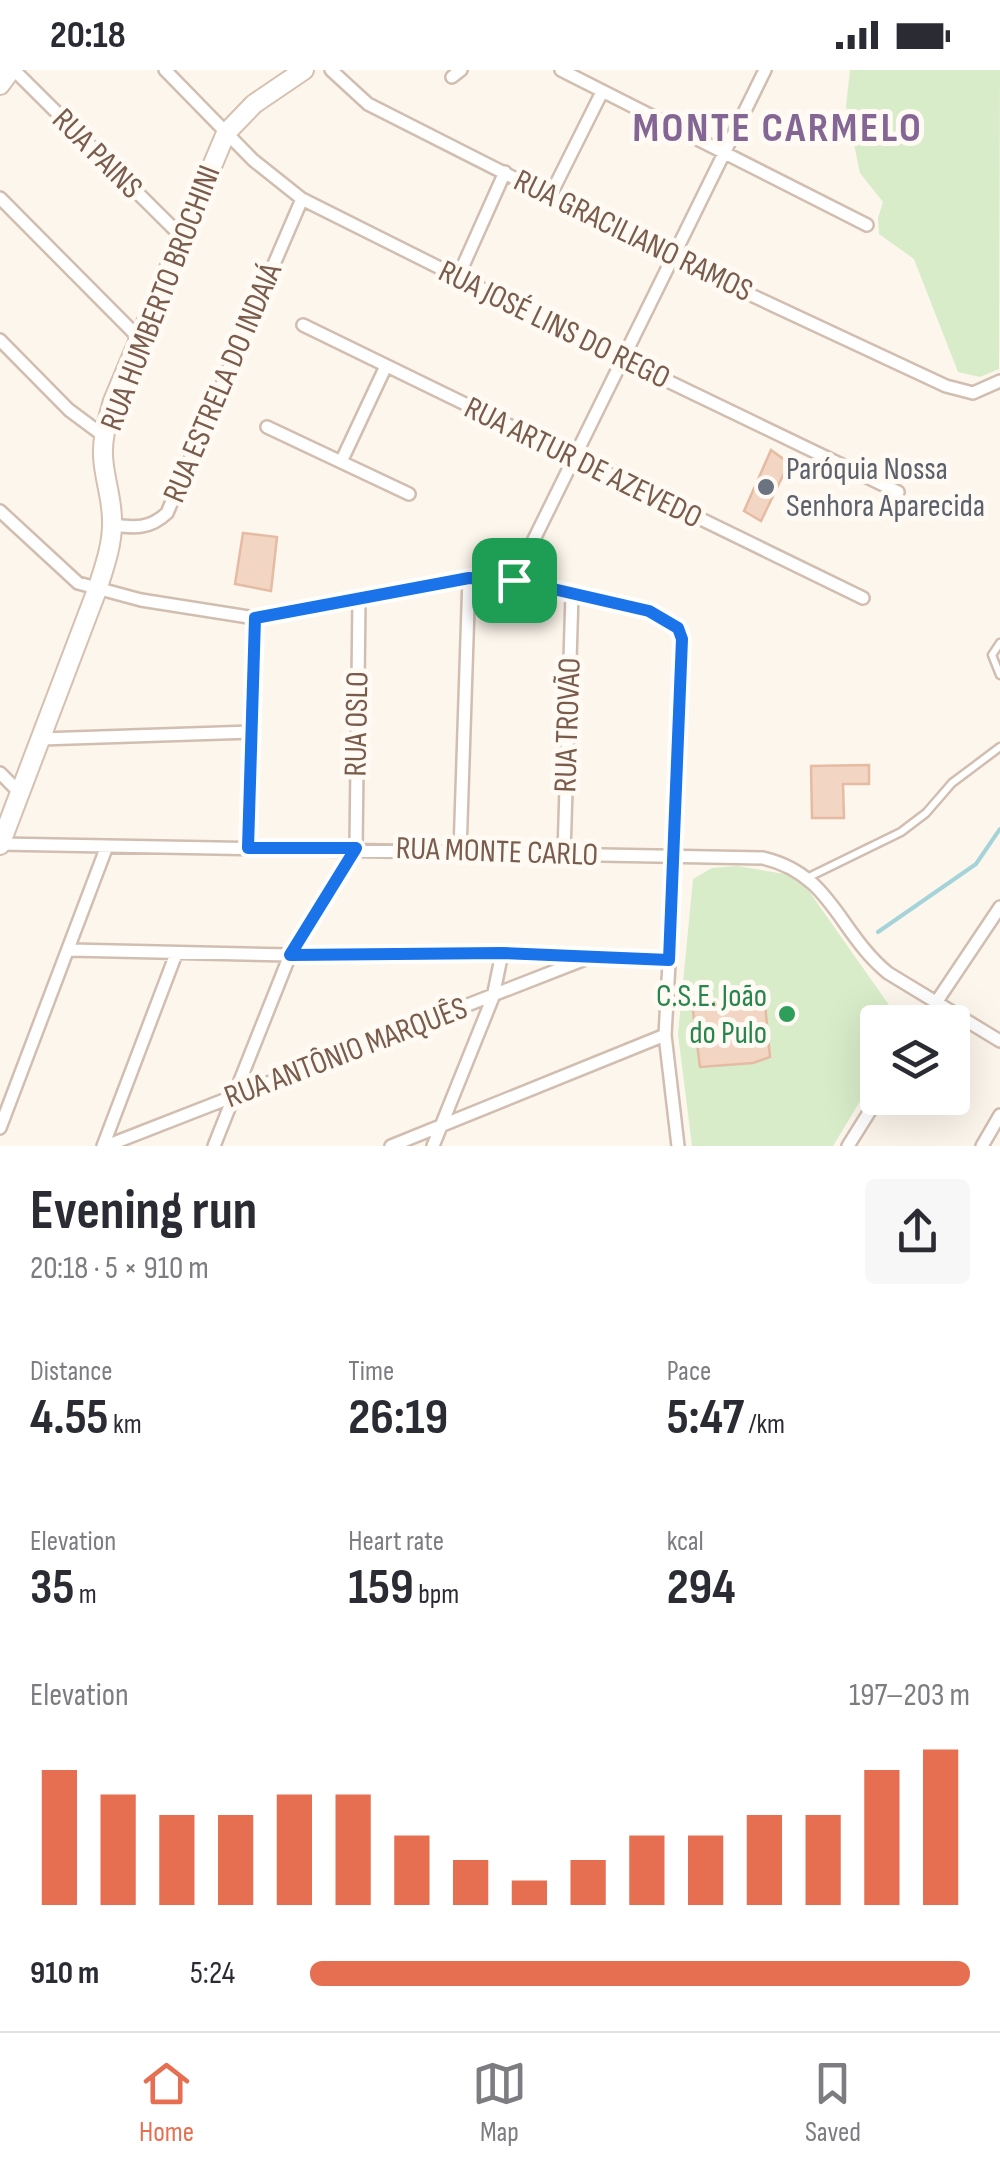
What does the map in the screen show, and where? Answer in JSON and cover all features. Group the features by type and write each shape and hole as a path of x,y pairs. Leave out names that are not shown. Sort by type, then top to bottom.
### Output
{"street":[{"path":"0,85 12,70"},
{"name":"RUA PAINS","path":"12,70 180,236"},
{"name":"RUA JOSÉ LINS DO REGO","path":"165,70 253,160 302,199 898,492"},
{"name":"RUA HUMBERTO BROCHINI","path":"0,844 97,590 112,525 103,457 113,401 226,133 254,104 304,70"},
{"name":"RUA GRACILIANO RAMOS","path":"331,70 368,104 674,259 946,386 973,394 1000,382"},
{"path":"561,70 867,225"},
{"path":"514,580 765,70"},
{"path":"551,194 602,92"},
{"path":"458,277 505,172"},
{"path":"0,198 138,338"},
{"name":"RUA ESTRELA DO INDAIÁ","path":"112,525 146,527 167,513 302,199"},
{"name":"RUA ARTUR DE AZEVEDO","path":"303,325 863,598"},
{"path":"0,340 69,410 104,436"},
{"path":"340,462 386,366"},
{"path":"266,427 409,494"},
{"path":"0,510 78,583 97,590 255,618 469,578 514,580 649,611 675,624 682,639 665,1035 678,1146"},
{"path":"460,852 469,578"},
{"name":"RUA TROVÃO","path":"564,854 572,595"},
{"name":"RUA OSLO","path":"356,848 358,600"},
{"path":"248,848 255,618"},
{"path":"42,738 251,732"},
{"path":"0,773 20,792"},
{"name":"RUA MONTE CARLO","path":"0,844 763,858 786,863 809,877"},
{"path":"0,1128 107,846"},
{"path":"214,1146 290,955 356,848"},
{"path":"809,877 873,961 902,984 1000,1040"},
{"path":"935,1003 1000,906"},
{"path":"70,950 290,955 502,953 669,960"},
{"path":"433,1146 493,997 502,953"},
{"path":"104,1146 176,954"},
{"name":"RUA ANTÔNIO MARQUÊS","path":"104,1146 587,958"},
{"path":"391,1146 665,1035"},
{"path":"0,1090 13,1096"},
{"path":"848,1146 867,1115"},
{"path":"982,1146 1000,1115"}],"lane":[{"path":"1000,643 992,654 1000,675"},
{"path":"809,877 902,832 952,783 1000,747"}],"green space":[{"path":"850,70 1000,70 999,369 980,377 958,372 914,259 879,234 883,202 860,173 846,106"},
{"name":"C.S.E. João do Pulo","path":"737,866 801,880 889,1005 860,1005 860,1101 833,1146 692,1146 678,1034 693,879 712,868"}],"building":[{"name":"Paróquia Nossa Senhora Aparecida","path":"771,450 789,463 761,521 744,511"},
{"path":"243,533 277,537 271,591 235,584"},
{"path":"869,765 869,784 843,784 844,818 812,818 811,766"},
{"path":"764,993 770,1057 753,1063 700,1067 692,1003"}],"waterway":[{"path":"878,932 976,864 1000,829"}],"place":[{"name":"Paróquia Nossa Senhora Aparecida","path":"766,487"},
{"name":"C.S.E. João do Pulo","path":"787,1014"}],"district":[{"name":"MONTE CARMELO","path":"778,128"}],"route":[{"path":"456,579 514,580 649,611 669,619 681,634 669,960 502,953 290,955 356,848 248,848 255,618 456,579"}]}
